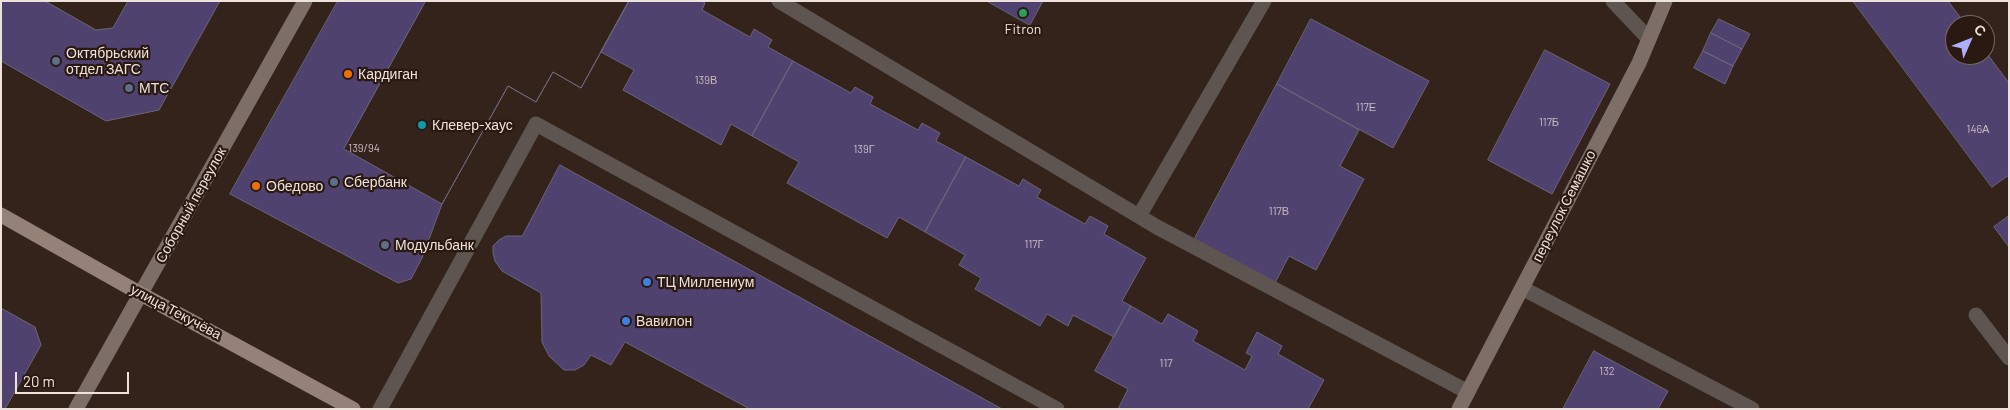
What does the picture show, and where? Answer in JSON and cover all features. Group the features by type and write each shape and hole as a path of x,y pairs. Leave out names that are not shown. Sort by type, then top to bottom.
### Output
{"main road":[{"name":"улица Текучёва","path":"1,215 141,294 353,409"}],"street":[{"name":"Соборный переулок","path":"76,409 305,1"},
{"name":"переулок Семашко","path":"1459,409 1639,63 1665,1"}],"lane":[{"path":"779,1 1139,216 1468,392"},
{"path":"1139,216 1264,1"},
{"path":"1613,1 1649,40"},
{"path":"380,409 536,124 1057,409"},
{"path":"1522,288 1752,409"},
{"path":"1976,315 2009,358"}],"building":[{"path":"1,1 45,1 96,30 113,28 128,1 220,1 159,110 106,121 1,61"},
{"path":"338,1 629,1 581,88 553,72 536,102 508,86 442,204 422,258 411,279 398,283 230,194"},
{"name":"Клевер-хаус","path":"426,1 629,1 581,88 553,72 536,102 508,86 442,204 344,149"},
{"path":"629,1 702,1 705,3 702,10 750,37 754,29 772,40 768,47 793,61 752,136 731,124 721,145 623,90 634,70 601,52"},
{"name":"Fitron","path":"987,1 1043,1 1030,25"},
{"path":"1853,1 1948,1 1958,15 1945,15 1945,65 1995,64 2009,83 2009,175 1992,187"},
{"path":"1311,19 1429,81 1393,148 1277,84"},
{"path":"1719,19 1750,34 1742,49 1711,33"},
{"path":"1711,33 1742,49 1733,66 1703,51"},
{"path":"1545,50 1610,84 1552,194 1488,160"},
{"path":"1703,51 1733,66 1725,84 1694,68"},
{"path":"793,61 851,93 855,87 873,97 870,104 918,130 922,123 940,133 936,141 966,157 925,232 899,217 887,238 787,183 799,162 752,136"},
{"path":"1277,84 1359,130 1340,166 1364,179 1316,270 1289,256 1274,285 1193,242"},
{"path":"966,157 1019,186 1023,179 1041,190 1037,197 1085,224 1090,216 1108,226 1104,234 1146,258 1122,301 1131,306 1114,337 1073,315 1068,326 1047,314 1040,326 975,289 981,278 959,265 965,255 925,232"},
{"name":"ТЦ Миллениум","path":"560,165 1002,409 750,409 625,342 611,365 591,355 584,365 575,370 564,370 549,356 542,342 541,293 502,271 495,261 493,253 493,246 499,240 506,236 522,236"},
{"path":"2009,216 2009,247 1994,227"},
{"path":"1131,306 1162,324 1168,314 1198,331 1193,341 1245,370 1252,356 1246,353 1257,332 1282,346 1278,354 1324,380 1308,409 1118,409 1128,389 1095,371"},
{"path":"1,308 35,327 41,345 5,409 1,409"},
{"path":"1594,351 1668,391 1658,409 1563,409"}],"place":[{"name":"Fitron","path":"1023,13"},
{"name":"Октябрьский отдел ЗАГС","path":"56,61"},
{"name":"Кардиган","path":"348,74"},
{"name":"МТС","path":"129,88"},
{"name":"Клевер-хаус","path":"422,125"},
{"name":"Сбербанк","path":"334,182"},
{"name":"Обедово","path":"256,186"},
{"name":"Модульбанк","path":"385,245"},
{"name":"ТЦ Миллениум","path":"647,282"},
{"name":"Вавилон","path":"626,321"}]}
